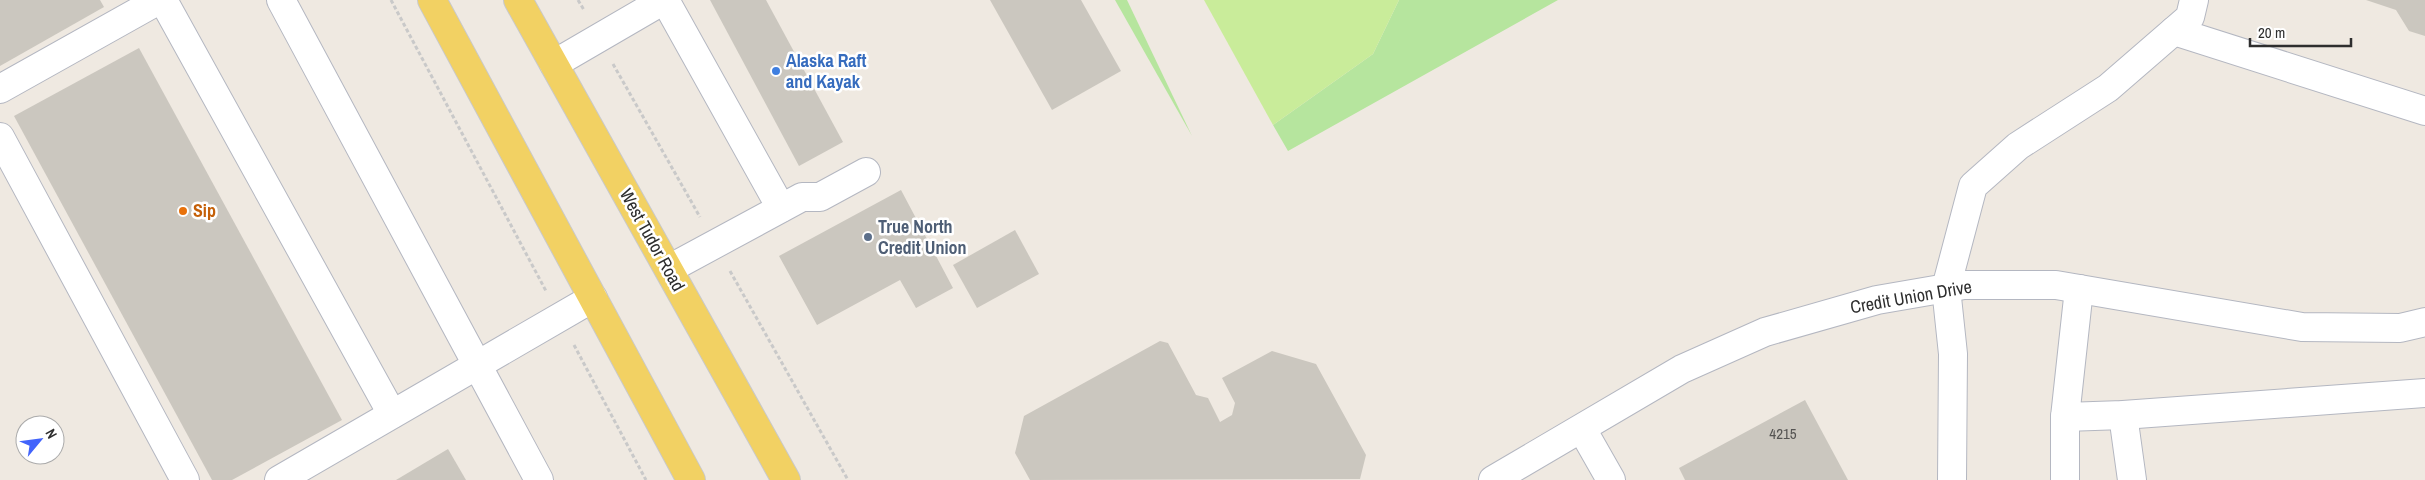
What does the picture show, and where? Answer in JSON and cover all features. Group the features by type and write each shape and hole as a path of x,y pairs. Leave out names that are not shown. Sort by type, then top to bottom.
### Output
{"main road":[{"path":"432,0 692,480"},
{"name":"West Tudor Road","path":"518,0 786,480"}],"street":[{"path":"0,89 159,0"},
{"path":"163,0 392,414"},
{"path":"281,0 476,365 540,480"},
{"path":"554,64 664,0 781,208"},
{"path":"1952,480 1953,354 1946,288 1973,186 2018,146 2108,88 2190,17 2194,0"},
{"path":"2174,31 2425,111"},
{"path":"0,137 185,480"},
{"path":"668,269 802,197 820,197 866,172"},
{"name":"Credit Union Drive","path":"1500,478 1682,368 1764,332 1877,300 1946,288 1964,285 2056,284 2302,327 2400,328 2425,322"},
{"path":"2065,480 2065,417 2079,289"},
{"path":"279,480 593,298"},
{"path":"2065,417 2123,415 2425,393"},
{"path":"2123,415 2132,480"},
{"path":"1582,428 1611,480"}],"path":[{"path":"391,0 646,480"}],"green space":[{"path":"1115,0 1127,0 1192,136"},
{"path":"1204,0 1399,0 1373,54 1273,125"},
{"path":"1399,0 1558,0 1288,151 1273,125 1373,54"}],"building":[{"path":"0,0 100,0 104,7 0,66"},
{"name":"Alaska Raft and Kayak","path":"710,0 766,0 843,142 799,166"},
{"path":"990,0 1081,0 1121,71 1052,110"},
{"path":"2366,0 2425,0 2425,36 2409,31 2396,10"},
{"path":"139,48 342,420 232,480 212,480 14,116"},
{"path":"901,190 953,288 916,308 900,280 817,325 779,256"},
{"path":"1015,230 1039,274 977,308 953,265"},
{"path":"1160,341 1168,343 1196,395 1208,398 1220,422 1232,415 1235,403 1222,378 1272,351 1316,364 1366,455 1360,479 1030,480 1015,453 1024,416"},
{"path":"1805,400 1848,480 1685,480 1679,468"},
{"path":"448,449 466,480 396,480"}],"place":[{"name":"Alaska Raft and Kayak","path":"776,71"},
{"name":"Sip","path":"183,211"},
{"name":"True North Credit Union","path":"868,237"}]}
